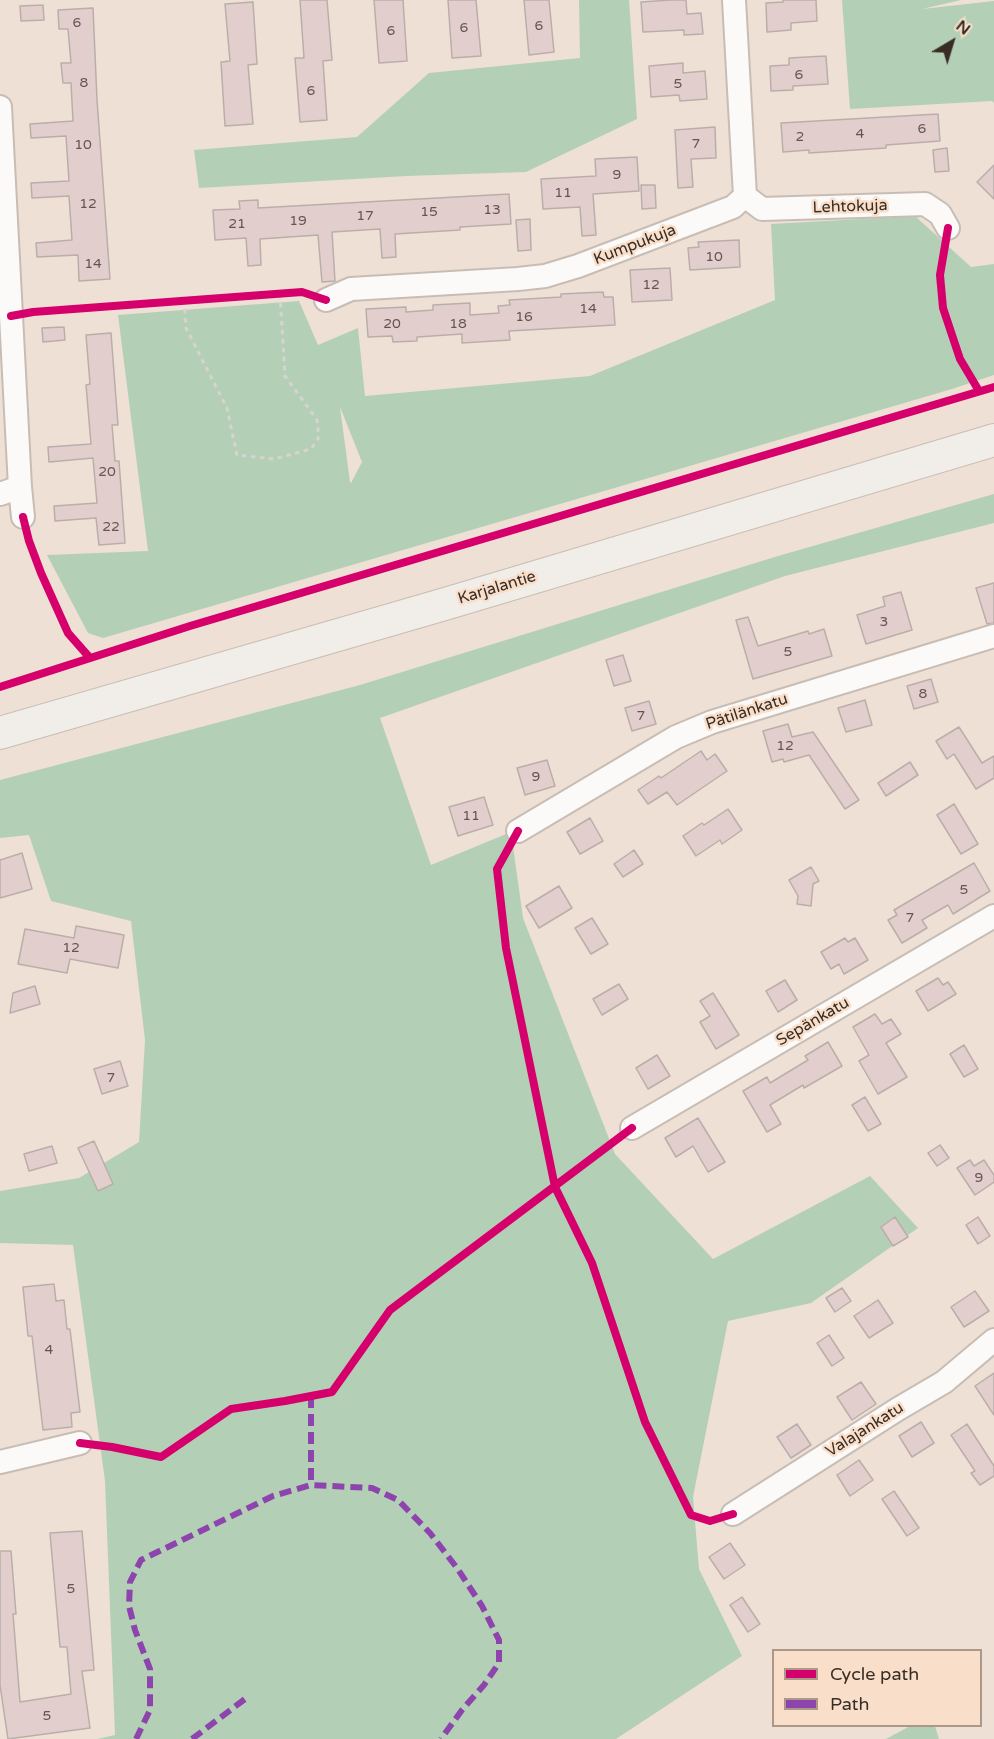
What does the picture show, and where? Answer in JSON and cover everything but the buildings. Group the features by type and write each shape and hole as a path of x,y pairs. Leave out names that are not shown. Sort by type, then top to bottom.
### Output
{"main road":[{"name":"Karjalantie","path":"0,733 445,604 994,440"}],"street":[{"path":"734,0 745,196"},
{"path":"0,107 10,490 23,517"},
{"name":"Lehtokuja","path":"745,196 762,209 925,204 940,214 948,228"},
{"name":"Kumpukuja","path":"326,300 351,289 545,276 578,266 732,207 745,196"},
{"name":"Pätilänkatu","path":"518,831 676,737 712,722 994,636"},
{"name":"Sepänkatu","path":"632,1128 994,916"},
{"name":"Valajankatu","path":"733,1514 898,1408 944,1382 994,1340"},
{"path":"0,1462 80,1443"}],"path":[{"path":"269,294 290,293"},
{"path":"184,300 186,328 227,408 237,455 274,459 311,449 318,439 316,420 285,376 280,294"},
{"path":"173,301 194,300"}],"green space":[{"path":"579,0 629,0 637,119 526,172 407,176 199,188 194,150 357,137 429,73 580,58"},
{"path":"842,0 961,0 922,9 994,1 994,103 992,101 850,109"},
{"path":"915,216 971,267 994,264 994,375 103,638 88,633 47,555 148,551 118,315 299,301 318,345 358,328 365,396 590,376 775,300 771,224","holes":["340,407 362,462 351,483"]},
{"path":"994,494 994,523 785,576 380,718 431,865 511,832 523,918 615,1154 713,1259 870,1176 918,1228 811,1303 728,1321 693,1497 699,1569 742,1656 616,1739 97,1739 115,1735 105,1481 73,1245 0,1243 0,1191 79,1178 139,1142 145,1040 131,921 51,901 29,835 0,838 0,780 360,685 778,556"},
{"path":"908,1727 935,1727 939,1739 886,1739"}],"marked path":[{"path":"311,1396 311,1485"},
{"path":"136,1739 150,1710 150,1669 135,1630 129,1606 130,1582 141,1560 273,1496 311,1485 372,1488 398,1500 430,1533 482,1606 499,1640 499,1663 441,1739"},
{"path":"192,1739 245,1699"}],"cycle path":[{"path":"948,228 940,275 943,308 960,359 979,391"},
{"path":"11,316 33,312 302,292 326,300"},
{"path":"0,687 190,626 994,387"},
{"path":"23,517 41,573 68,633 90,658"},
{"path":"518,831 497,869 506,948 555,1187 592,1263 645,1422 691,1515 710,1521 733,1514"},
{"path":"80,1443 161,1457 231,1409 332,1392 390,1310 632,1128"}]}
